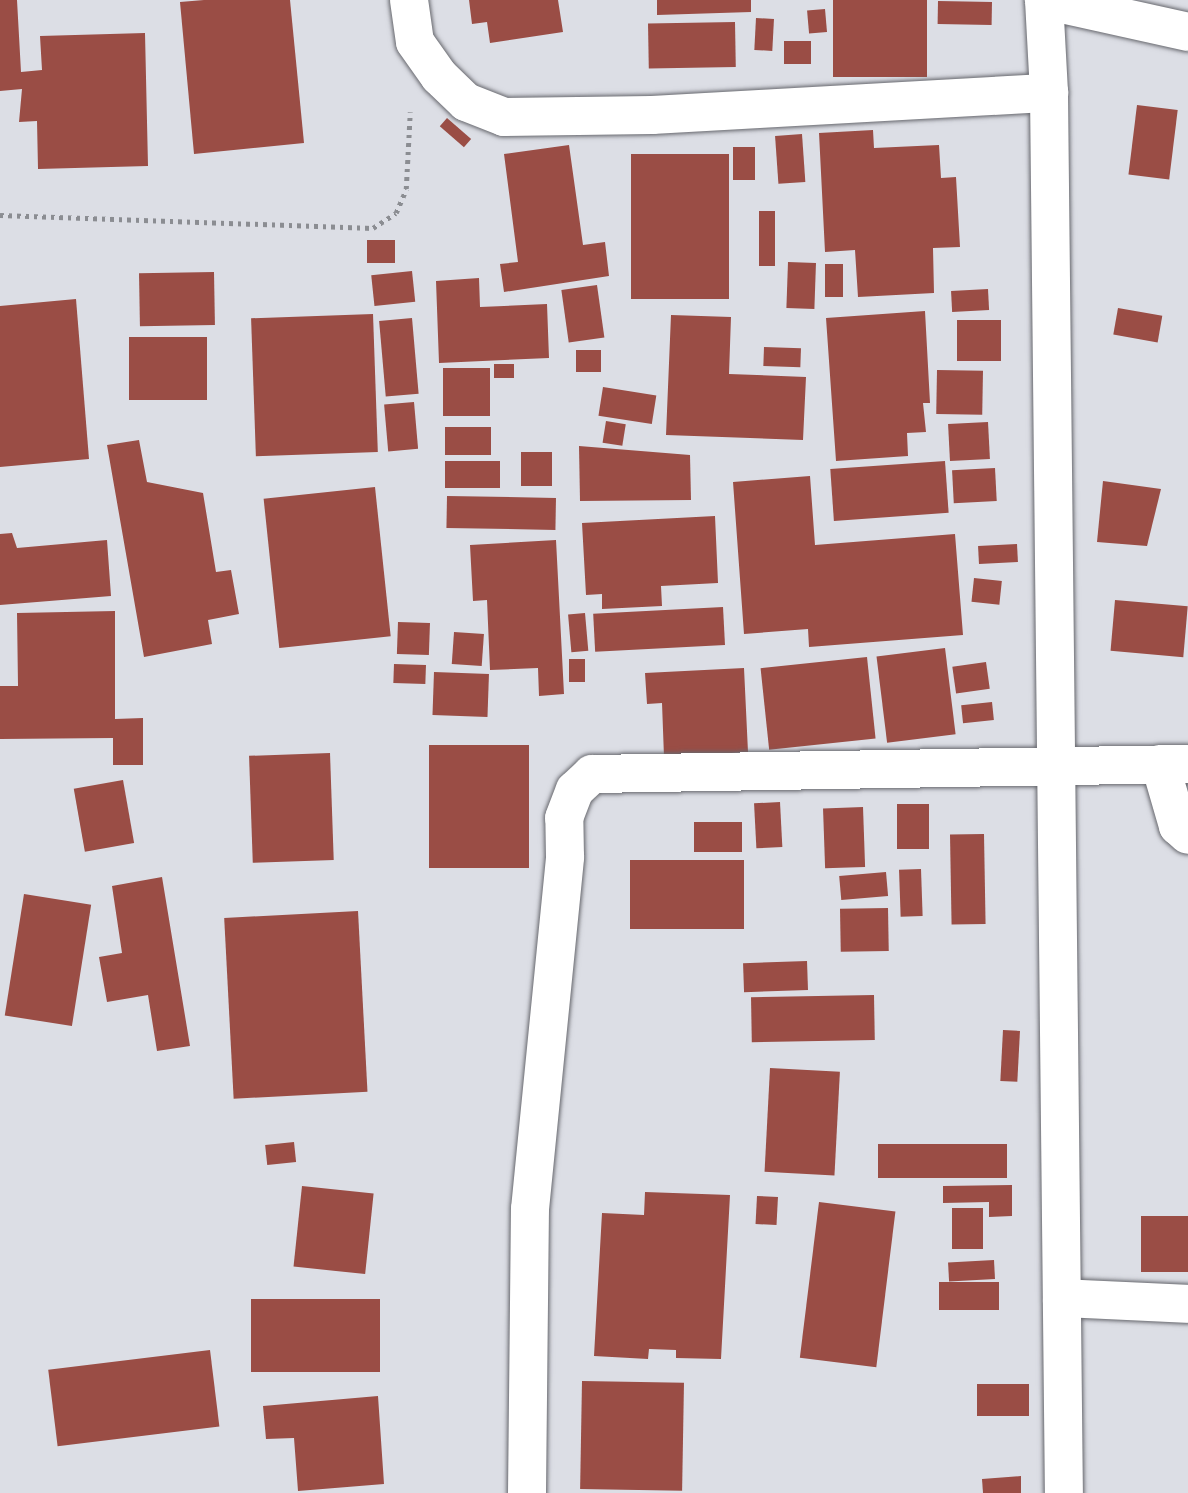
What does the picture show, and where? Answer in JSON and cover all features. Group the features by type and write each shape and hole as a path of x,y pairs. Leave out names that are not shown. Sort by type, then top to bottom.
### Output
{"street":[{"path":"409,0 415,42 466,102 504,117 652,116 1049,93"},
{"path":"1064,1493 1049,93 1044,0 1188,32"},
{"path":"527,1493 530,1209 565,857 564,818 575,790 592,774 1174,764 1178,826 1188,835"},
{"path":"1062,1298 1188,1304"}],"path":[{"path":"0,215 373,228 396,213 406,189 415,42"}],"building":[{"path":"0,0 17,0 21,72 42,70 40,36 145,33 148,166 38,169 37,121 19,122 22,89 0,91"},
{"path":"290,0 304,143 194,154 180,2"},
{"path":"469,0 558,0 563,32 490,43 487,22 472,24"},
{"path":"657,0 751,0 751,12 657,15"},
{"path":"833,0 927,0 927,77 833,77"},
{"path":"938,1 992,2 992,25 938,24"},
{"path":"825,9 827,32 809,33 807,11"},
{"path":"756,18 774,19 772,51 754,50"},
{"path":"735,22 736,67 649,69 648,24"},
{"path":"784,41 811,41 811,64 784,64"},
{"path":"1137,105 1178,110 1169,179 1128,174"},
{"path":"447,118 471,139 464,147 440,126"},
{"path":"873,130 874,148 939,145 941,178 956,177 960,247 933,248 934,293 858,297 855,250 825,252 819,133"},
{"path":"802,134 805,182 778,184 775,136"},
{"path":"569,145 583,245 605,242 609,276 504,292 500,264 518,262 504,154"},
{"path":"733,147 755,147 755,180 733,180"},
{"path":"631,154 729,154 729,299 631,299"},
{"path":"759,211 775,211 775,266 759,266"},
{"path":"367,240 395,240 395,263 367,263"},
{"path":"788,262 816,263 814,309 786,308"},
{"path":"825,264 843,264 843,297 825,297"},
{"path":"412,271 415,302 374,306 371,275"},
{"path":"214,272 215,325 140,326 139,273"},
{"path":"479,278 480,307 547,304 549,358 439,363 436,281"},
{"path":"597,285 604,337 569,342 561,290"},
{"path":"988,289 989,310 952,312 951,291"},
{"path":"76,299 89,459 0,467 0,306"},
{"path":"1118,308 1162,316 1158,342 1113,335"},
{"path":"925,311 930,403 923,403 926,432 907,433 908,456 836,461 826,318"},
{"path":"373,314 378,452 256,456 251,318"},
{"path":"671,315 731,317 729,374 806,377 803,440 666,435"},
{"path":"412,318 419,394 386,397 379,321"},
{"path":"957,320 1001,320 1001,361 957,361"},
{"path":"129,337 207,337 207,400 129,400"},
{"path":"764,347 801,348 800,367 763,366"},
{"path":"576,350 601,350 601,372 576,372"},
{"path":"494,364 514,364 514,378 494,378"},
{"path":"443,368 490,368 490,416 443,416"},
{"path":"937,370 983,371 982,415 936,414"},
{"path":"603,387 656,395 652,424 598,416"},
{"path":"414,402 418,449 388,451 384,405"},
{"path":"606,421 626,424 622,446 603,443"},
{"path":"988,422 990,459 950,461 948,424"},
{"path":"445,427 491,427 491,455 445,455"},
{"path":"139,440 147,482 203,493 216,572 231,570 239,614 208,620 212,644 144,657 107,445"},
{"path":"579,446 690,455 691,500 580,501"},
{"path":"521,452 552,452 552,486 521,486"},
{"path":"445,461 500,461 500,488 445,488"},
{"path":"945,461 949,513 834,521 830,469"},
{"path":"995,468 997,501 954,503 952,470"},
{"path":"810,476 815,545 955,534 963,635 809,647 808,629 744,634 733,482"},
{"path":"1103,481 1161,489 1147,546 1097,542"},
{"path":"375,487 391,636 279,648 264,499"},
{"path":"447,496 556,498 555,530 446,528"},
{"path":"715,516 718,583 661,586 662,606 602,609 602,594 586,595 582,523"},
{"path":"12,533 17,548 107,540 111,596 0,605 0,534"},
{"path":"556,540 564,694 539,696 538,668 490,670 487,600 473,601 470,545"},
{"path":"1017,544 1018,562 979,564 978,546"},
{"path":"974,578 1002,581 999,605 971,602"},
{"path":"1115,600 1188,606 1183,657 1111,651"},
{"path":"723,607 725,645 595,652 593,614"},
{"path":"115,611 115,719 143,718 143,765 113,765 113,738 0,739 0,686 18,686 17,613"},
{"path":"585,613 588,651 571,652 568,614"},
{"path":"398,622 430,623 429,655 397,654"},
{"path":"454,632 484,634 482,666 452,664"},
{"path":"945,648 956,734 887,743 877,656"},
{"path":"867,657 876,739 769,750 761,668"},
{"path":"569,659 585,659 585,682 569,682"},
{"path":"986,662 990,689 956,693 952,667"},
{"path":"394,664 426,665 425,684 393,683"},
{"path":"744,668 748,752 664,757 662,703 647,704 645,673"},
{"path":"434,672 489,674 487,717 432,715"},
{"path":"992,702 994,720 963,723 961,705"},
{"path":"429,745 529,745 529,868 429,868"},
{"path":"330,753 334,860 253,863 249,756"},
{"path":"123,780 134,843 85,852 74,789"},
{"path":"780,802 782,847 756,848 754,803"},
{"path":"897,804 929,804 929,849 897,849"},
{"path":"863,807 865,867 825,868 823,808"},
{"path":"694,822 742,822 742,852 694,852"},
{"path":"984,834 986,924 952,925 950,835"},
{"path":"630,860 744,860 744,929 630,929"},
{"path":"921,869 923,916 901,917 899,870"},
{"path":"886,872 888,896 841,900 839,876"},
{"path":"162,877 190,1046 157,1051 148,995 107,1002 99,957 122,953 112,886"},
{"path":"24,894 91,905 72,1026 5,1015"},
{"path":"888,908 889,951 841,952 840,909"},
{"path":"358,911 367,1092 234,1099 224,918"},
{"path":"807,961 808,990 744,992 743,963"},
{"path":"874,995 875,1040 752,1042 751,997"},
{"path":"1003,1030 1020,1031 1017,1082 1000,1081"},
{"path":"770,1068 840,1072 834,1176 765,1172"},
{"path":"294,1142 296,1162 267,1165 265,1145"},
{"path":"878,1144 1007,1144 1007,1178 878,1178"},
{"path":"1012,1185 1012,1216 989,1217 989,1202 943,1203 943,1186"},
{"path":"302,1186 374,1194 365,1274 294,1267"},
{"path":"645,1192 730,1195 721,1359 676,1358 676,1350 649,1349 648,1359 594,1356 602,1213 644,1215"},
{"path":"757,1196 778,1197 777,1225 756,1224"},
{"path":"819,1202 895,1211 876,1367 800,1358"},
{"path":"952,1208 983,1208 983,1249 952,1249"},
{"path":"1141,1216 1188,1216 1188,1272 1141,1272"},
{"path":"994,1260 995,1279 949,1281 948,1262"},
{"path":"939,1282 999,1282 999,1310 939,1310"},
{"path":"251,1299 380,1299 380,1372 251,1372"},
{"path":"210,1350 219,1426 58,1446 48,1370"},
{"path":"582,1381 684,1383 682,1491 580,1489"},
{"path":"977,1384 1029,1384 1029,1416 977,1416"},
{"path":"378,1396 384,1484 298,1491 294,1438 266,1439 263,1406"},
{"path":"1021,1476 1021,1493 983,1493 982,1479"}]}
